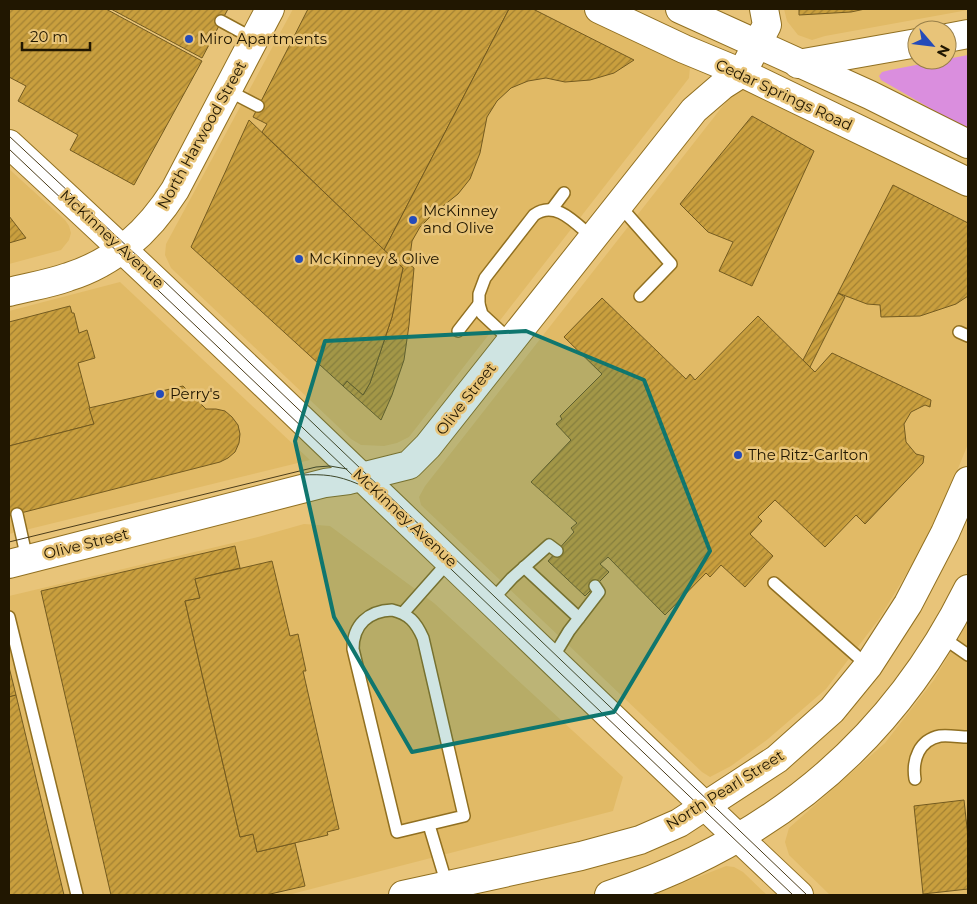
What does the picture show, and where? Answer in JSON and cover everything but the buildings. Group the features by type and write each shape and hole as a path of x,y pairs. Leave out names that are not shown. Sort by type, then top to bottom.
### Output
{"main road":[{"name":"North Harwood Street","path":"9,292 68,277 91,268 123,250 160,214 175,190 270,9"},
{"name":"Cedar Springs Road","path":"599,9 690,52 742,73 968,182"},
{"path":"680,9 762,25 802,63 968,144"},
{"path":"742,73 762,25"},
{"path":"742,73 907,45"},
{"name":"Olive Street","path":"18,562 325,484 409,465 428,446 694,110 723,85 742,73"},
{"name":"McKinney Avenue","path":"9,144 450,560 799,895"},
{"name":"North Pearl Street","path":"403,895 621,846 640,840 679,823 777,759 832,710 868,666 908,604 945,533 968,481"},
{"path":"609,895 650,882 739,838 766,822 818,784 858,746 894,705 942,637 968,588"}],"lane":[{"path":"221,21 254,39"},
{"path":"227,90 258,106"},
{"path":"552,209 564,193"},
{"path":"619,205 671,264 640,296"},
{"path":"511,341 482,314 479,294 482,285 491,271 534,215 539,211 552,209 560,211 593,238"},
{"path":"458,331 479,304"},
{"path":"17,514 18,562"},
{"path":"492,600 549,545 557,551"},
{"path":"402,613 450,560"},
{"path":"524,568 579,618"},
{"path":"774,583 868,666"},
{"path":"552,659 598,592 595,586"},
{"path":"392,610 412,619 423,638 464,816 429,824 397,832 353,648 356,631 362,622 370,615 380,611 392,610"},
{"path":"9,617 77,895"},
{"path":"942,637 968,655"},
{"path":"915,779 916,757 921,747 930,740 940,736 968,737"},
{"path":"429,824 447,885"}],"highlighted area":[{"path":"526,331 644,380 710,551 614,712 412,752 334,617 295,441 325,341"}],"shaded area":[{"path":"293,9 580,9 684,58 690,67 689,78 409,437 397,443 384,446 361,445 351,439 171,268 165,255 166,244"},
{"path":"784,9 968,9 812,40 798,35 787,21"},
{"path":"968,55 968,130 881,80 879,76 882,72 907,67 907,70 957,70 957,57"},
{"path":"746,90 968,196 968,444 933,530 879,619 826,689 768,739 731,766 710,777 702,772 421,505 419,497 425,486 729,98 739,91"},
{"path":"9,169 65,220 69,226 71,233 69,240 61,250 9,264"},
{"path":"120,282 310,460 9,534 9,311"},
{"path":"304,524 330,526 434,603 623,777 613,811 288,895 9,895 9,596 258,537"},
{"path":"968,622 968,895 830,895 789,855 785,842 789,828 885,743 934,680"},
{"path":"726,866 734,867 743,872 767,895 653,895"}],"tram line":[{"path":"9,136 161,278 807,895"},
{"path":"9,149 793,895"},
{"path":"9,542 316,467 330,466 347,469"},
{"path":"302,475 330,476 358,484"}],"place":[{"name":"Miro Apartments","path":"189,39"},
{"name":"McKinney and Olive","path":"413,220"},
{"name":"McKinney & Olive","path":"299,259"},
{"name":"Perry's","path":"160,394"},
{"name":"The Ritz-Carlton","path":"738,455"}]}
